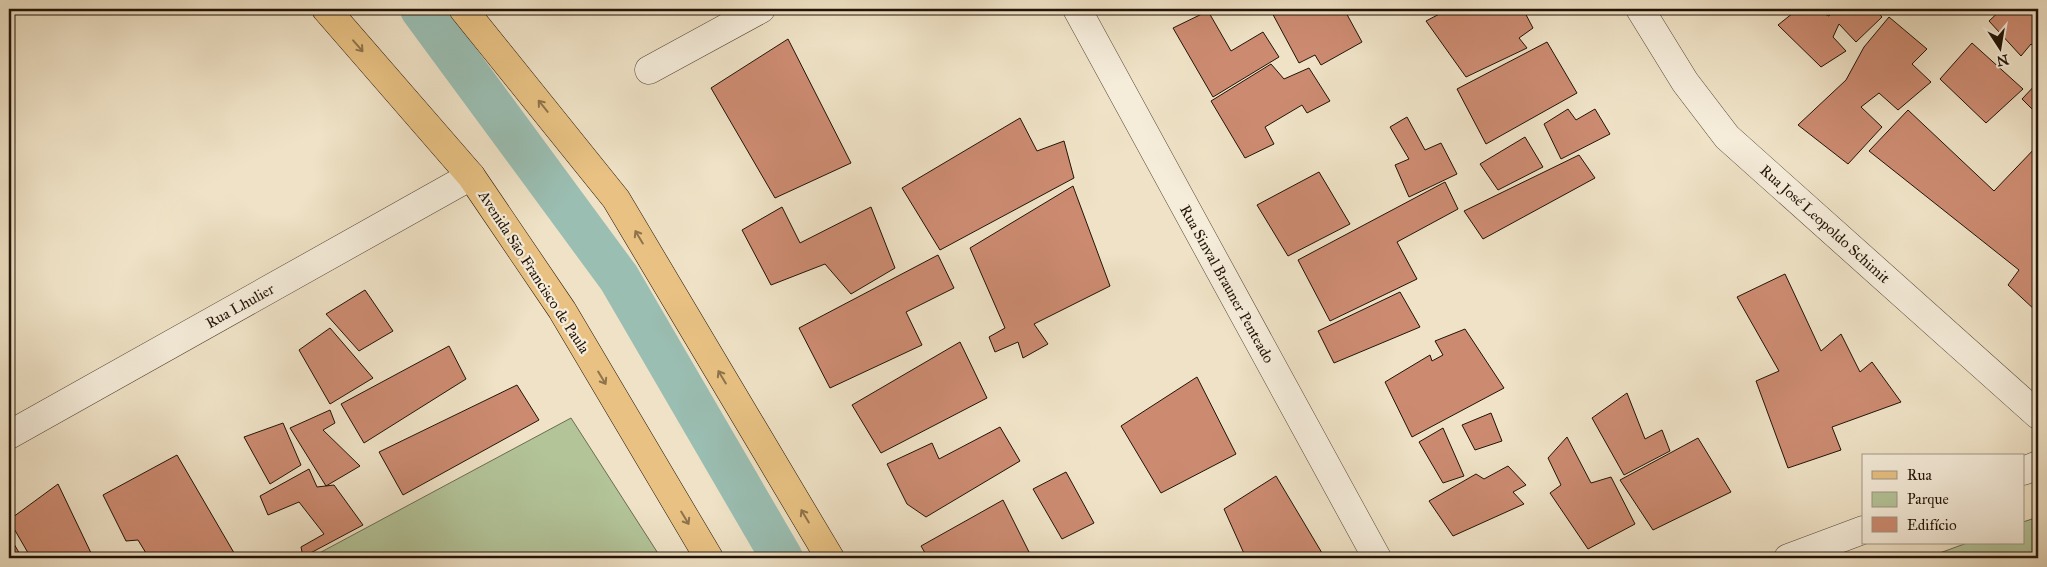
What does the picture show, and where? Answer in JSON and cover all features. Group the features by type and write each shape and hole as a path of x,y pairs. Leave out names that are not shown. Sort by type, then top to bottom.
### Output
{"main road":[{"name":"Avenida São Francisco de Paula","path":"326,9 471,176 562,310 708,558"},
{"path":"463,9 616,199 830,558"}],"street":[{"path":"650,70 761,9"},
{"name":"Rua Sinval Brauner Penteado","path":"1077,9 1377,558"},
{"name":"Rua José Leopoldo Schimit","path":"1640,9 1685,82 1727,136 2038,415"},
{"name":"Rua Lhulier","path":"9,435 471,176"},
{"path":"2024,471 2038,465"},
{"path":"1788,558 1862,530"}],"green space":[{"path":"571,418 661,558 310,558"},
{"path":"2038,517 2038,558 1926,558 1964,544 2024,544 2024,522"}],"building":[{"path":"1270,9 1344,9 1362,42 1321,65 1315,55 1299,63"},
{"path":"1449,9 1523,9 1533,28 1519,38 1527,48 1466,77 1426,21"},
{"path":"1798,9 1814,9 1829,16 1835,9 1875,9 1882,17 1856,42 1839,24 1833,37 1846,51 1821,67 1778,25"},
{"path":"2002,9 2038,9 2038,50 2031,44 2021,56 1989,21"},
{"path":"1208,11 1231,51 1263,32 1279,57 1213,97 1173,28"},
{"path":"1889,17 1927,49 1912,64 1931,82 1898,110 1879,93 1861,107 1882,127 1848,164 1798,125 1846,80 1864,47"},
{"path":"788,39 851,163 775,198 711,88"},
{"path":"1547,42 1577,93 1486,144 1457,89"},
{"path":"1972,43 2023,89 1986,123 1940,79"},
{"path":"1271,64 1284,79 1309,68 1330,101 1307,113 1302,105 1265,127 1274,144 1245,158 1211,101"},
{"path":"2038,82 2038,115 2022,99"},
{"path":"1568,109 1576,120 1595,109 1610,134 1561,159 1544,124"},
{"path":"1908,110 1994,191 2038,145 2038,220 2036,222 2038,225 2038,309 2036,311 2008,285 2019,270 1869,151"},
{"path":"1407,117 1425,150 1441,143 1457,174 1409,197 1395,165 1409,159 1390,127"},
{"path":"1020,118 1037,151 1064,141 1074,178 940,250 902,188"},
{"path":"1525,137 1543,167 1498,190 1480,164"},
{"path":"1579,155 1595,178 1483,239 1464,211"},
{"path":"1319,172 1350,224 1288,256 1257,205"},
{"path":"1445,182 1458,209 1397,242 1417,279 1330,321 1298,260"},
{"path":"1073,186 1110,286 1034,324 1048,344 1023,358 1018,342 995,352 989,337 1005,328 970,248"},
{"path":"782,207 800,243 871,207 895,268 851,294 825,264 771,285 742,230"},
{"path":"938,255 954,288 906,312 922,345 830,388 799,328"},
{"path":"1785,274 1821,351 1841,334 1860,372 1872,362 1901,402 1832,427 1841,450 1788,468 1756,381 1779,371 1737,297"},
{"path":"365,290 393,331 359,351 326,314"},
{"path":"1400,292 1420,327 1334,363 1318,331"},
{"path":"330,328 373,378 330,404 299,350"},
{"path":"1465,329 1504,388 1412,437 1385,382 1430,355 1432,361 1443,355 1435,341"},
{"path":"960,342 987,398 881,453 852,405"},
{"path":"449,346 466,379 364,443 341,404"},
{"path":"1197,377 1236,454 1161,493 1121,426"},
{"path":"517,385 539,420 403,495 379,452"},
{"path":"1627,393 1645,439 1662,430 1670,451 1624,475 1592,418"},
{"path":"330,410 335,423 323,430 360,466 326,486 290,428"},
{"path":"1491,413 1502,441 1475,450 1462,425"},
{"path":"283,423 301,465 270,484 244,437"},
{"path":"1000,427 1020,461 926,517 907,504 887,464 932,443 939,459"},
{"path":"1443,428 1464,476 1443,483 1419,442"},
{"path":"1567,437 1591,483 1611,477 1635,524 1588,549 1550,493 1561,485 1548,458"},
{"path":"1698,438 1731,492 1653,530 1620,480"},
{"path":"177,455 237,558 149,558 138,540 126,541 103,495"},
{"path":"1508,466 1526,485 1513,492 1524,504 1453,536 1429,501 1476,474 1484,479"},
{"path":"309,469 317,487 334,485 363,525 303,557 301,547 324,534 299,502 268,515 260,496"},
{"path":"1066,472 1094,523 1062,539 1033,489"},
{"path":"1276,476 1325,558 1246,558 1224,509"},
{"path":"58,484 92,555 86,558 31,558 9,520"},
{"path":"1003,500 1029,552 1017,558 928,558 921,546"},
{"path":"9,535 22,558 9,558"}],"waterway":[{"path":"421,9 619,278 782,558"}]}
